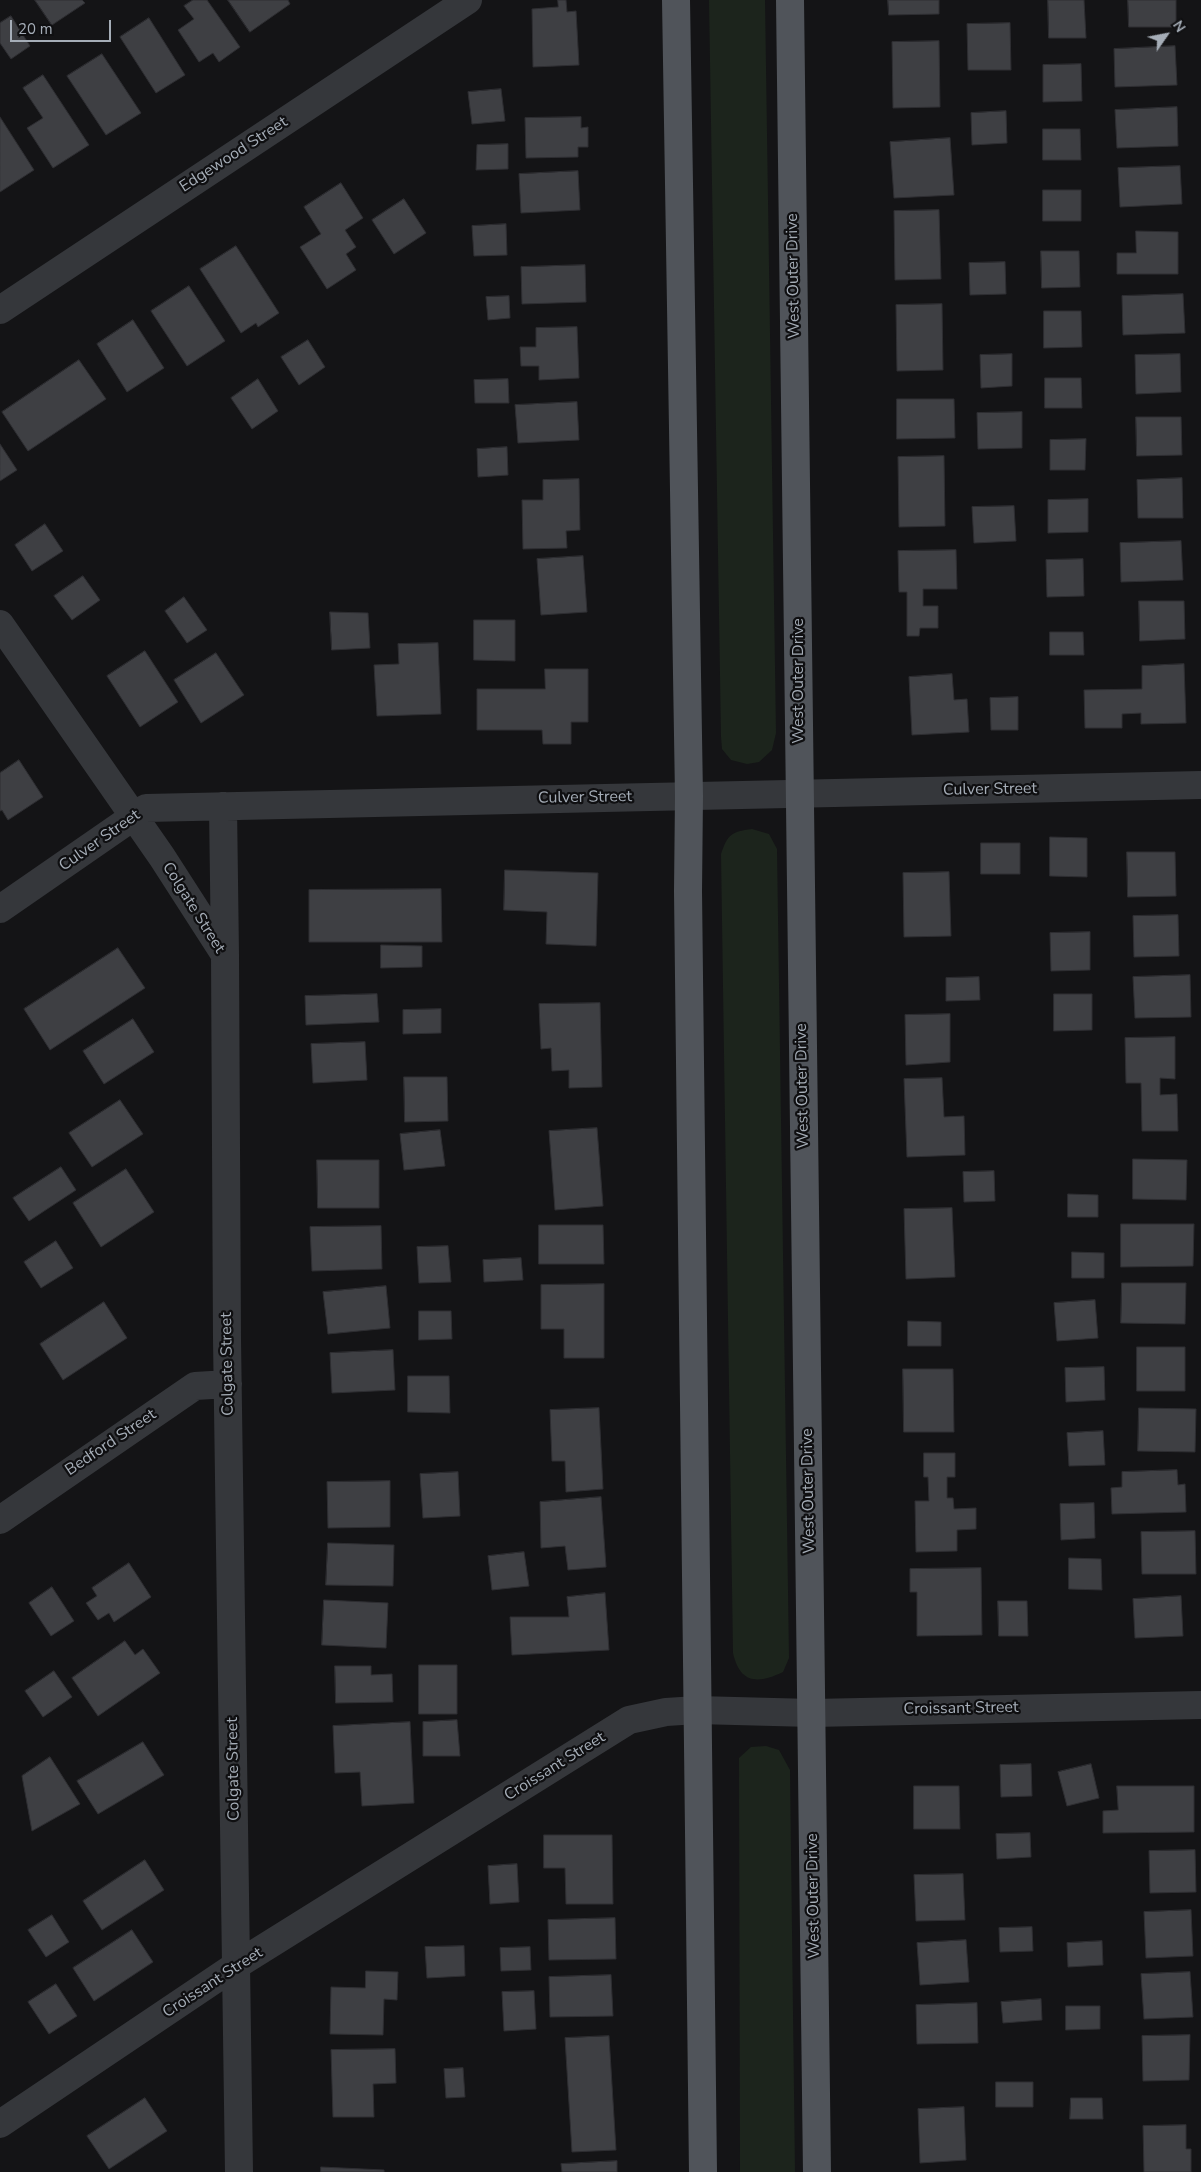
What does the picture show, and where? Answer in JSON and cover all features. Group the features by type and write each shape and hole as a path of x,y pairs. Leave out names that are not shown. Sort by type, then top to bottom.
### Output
{"main road":[{"path":"676,0 688,796 703,2172"},
{"name":"West Outer Drive","path":"790,0 817,2172"}],"street":[{"name":"Edgewood Street","path":"0,310 468,0"},
{"name":"Colgate Street","path":"0,624 162,857 225,955 228,1384 239,2172"},
{"name":"Culver Street","path":"0,909 146,808 1201,786"},
{"path":"223,806 225,955"},
{"name":"Bedford Street","path":"0,1520 195,1386 228,1384"},
{"name":"Croissant Street","path":"0,2124 235,1966 629,1720 666,1712 697,1710 812,1713 1201,1705"}],"shaded area":[{"path":"709,0 765,0 776,733 772,750 759,762 747,764 731,760 722,749 721,737"},
{"path":"752,829 769,834 777,849 789,1658 783,1672 758,1679 751,1679 740,1671 733,1653 721,854 731,835 739,831"},
{"path":"766,1746 779,1750 790,1770 795,2172 740,2172 739,1758 751,1747"}],"building":[{"path":"35,0 82,0 85,3 52,25"},
{"path":"193,0 207,0 240,47 219,62 213,53 199,62 178,30 194,19 184,6"},
{"path":"228,0 288,0 290,4 250,32"},
{"path":"558,0 566,0 567,12 576,11 579,65 533,67 532,9 558,7"},
{"path":"888,0 939,0 939,14 889,15"},
{"path":"1048,0 1084,0 1086,38 1049,38"},
{"path":"1128,0 1176,0 1176,27 1129,27"},
{"path":"11,16 30,46 11,59 0,43 0,23"},
{"path":"149,18 185,75 156,93 120,37"},
{"path":"1010,23 1011,70 968,70 967,24"},
{"path":"939,41 940,107 893,108 892,42"},
{"path":"1175,46 1177,85 1115,87 1114,49"},
{"path":"102,54 141,113 106,135 67,76"},
{"path":"1081,64 1082,101 1043,102 1043,65"},
{"path":"43,75 89,145 53,168 27,128 43,118 23,88"},
{"path":"501,89 505,121 472,124 468,92"},
{"path":"1177,107 1178,146 1117,148 1115,110"},
{"path":"1006,111 1007,143 972,145 971,113"},
{"path":"0,117 34,170 0,192"},
{"path":"581,117 581,128 588,127 588,147 578,147 578,157 526,158 525,118"},
{"path":"1043,129 1080,129 1081,160 1043,160"},
{"path":"950,138 954,195 894,198 890,142"},
{"path":"508,144 508,169 476,170 477,145"},
{"path":"1180,166 1182,204 1120,207 1118,168"},
{"path":"578,171 580,210 521,213 519,174"},
{"path":"341,183 363,218 345,230 356,247 346,254 356,270 327,289 300,247 321,234 304,207"},
{"path":"1043,190 1081,190 1081,221 1043,221"},
{"path":"404,199 426,233 394,254 372,220"},
{"path":"939,210 941,279 895,280 894,211"},
{"path":"506,224 507,255 474,256 472,226"},
{"path":"1136,231 1178,232 1178,274 1117,274 1117,253 1136,253"},
{"path":"236,246 279,313 258,327 256,323 241,333 200,269"},
{"path":"1041,251 1079,251 1080,287 1042,288"},
{"path":"1005,262 1006,294 970,295 969,263"},
{"path":"585,265 586,302 522,304 521,267"},
{"path":"189,286 225,341 187,366 151,311"},
{"path":"1183,294 1185,333 1123,335 1122,296"},
{"path":"509,296 510,318 488,320 486,297"},
{"path":"942,304 943,370 897,371 896,305"},
{"path":"1044,311 1081,311 1082,347 1044,348"},
{"path":"133,320 164,368 127,392 97,344"},
{"path":"577,327 579,378 539,380 539,366 521,366 520,347 536,347 536,328"},
{"path":"308,340 325,367 299,385 281,357"},
{"path":"1012,354 1012,386 981,388 980,355"},
{"path":"1180,354 1181,392 1136,394 1135,355"},
{"path":"79,360 106,399 28,451 2,412"},
{"path":"1045,378 1081,378 1082,408 1045,408"},
{"path":"258,379 278,411 252,429 231,398"},
{"path":"508,379 509,403 475,403 474,380"},
{"path":"897,399 954,399 955,438 897,439"},
{"path":"577,402 579,440 518,443 515,405"},
{"path":"1022,412 1022,448 978,449 977,413"},
{"path":"1136,417 1181,417 1182,455 1137,456"},
{"path":"1086,439 1085,470 1050,470 1050,440"},
{"path":"0,444 17,470 0,481"},
{"path":"507,447 508,475 478,477 477,449"},
{"path":"944,456 945,526 899,527 898,457"},
{"path":"1182,478 1183,518 1138,518 1137,480"},
{"path":"579,479 580,530 566,531 567,548 523,549 522,500 543,500 543,480"},
{"path":"1088,499 1088,532 1048,533 1048,500"},
{"path":"1014,506 1016,541 974,543 972,507"},
{"path":"45,524 63,551 32,571 15,545"},
{"path":"1181,541 1183,580 1121,582 1120,543"},
{"path":"956,550 957,589 923,589 923,606 938,606 938,628 920,628 919,636 907,636 907,592 899,592 898,551"},
{"path":"583,556 587,612 541,615 537,559"},
{"path":"1083,559 1084,596 1047,597 1046,560"},
{"path":"83,576 100,600 72,620 54,596"},
{"path":"184,597 207,630 187,643 165,611"},
{"path":"1139,601 1184,601 1185,639 1140,641"},
{"path":"330,612 368,613 370,648 332,650"},
{"path":"474,620 515,620 515,661 474,660"},
{"path":"1050,632 1083,632 1084,655 1050,655"},
{"path":"438,643 441,714 377,716 374,665 399,664 398,644"},
{"path":"145,651 178,702 140,727 107,676"},
{"path":"216,653 244,695 201,723 174,680"},
{"path":"1184,664 1186,723 1141,724 1141,713 1122,714 1122,728 1085,728 1084,690 1142,689 1142,666"},
{"path":"545,669 588,669 588,722 571,722 571,744 543,744 542,730 477,730 477,689 545,689"},
{"path":"952,674 954,700 967,699 969,732 912,735 909,677"},
{"path":"1018,697 1018,730 991,730 990,698"},
{"path":"19,760 43,797 8,820 2,810 0,811 0,773"},
{"path":"1050,837 1087,838 1087,877 1050,876"},
{"path":"981,843 1020,843 1020,874 981,874"},
{"path":"1127,852 1175,852 1176,896 1128,897"},
{"path":"505,870 598,873 596,946 546,944 547,912 504,910"},
{"path":"949,872 951,936 904,937 903,873"},
{"path":"441,889 442,942 309,942 309,890"},
{"path":"1178,915 1179,956 1134,957 1133,916"},
{"path":"1090,932 1090,970 1051,971 1050,933"},
{"path":"381,945 422,946 422,967 381,968"},
{"path":"118,948 145,988 50,1050 24,1009"},
{"path":"1190,975 1191,1017 1135,1018 1133,977"},
{"path":"979,977 980,1000 946,1001 946,978"},
{"path":"377,994 379,1022 306,1025 305,996"},
{"path":"1054,994 1092,994 1092,1030 1054,1031"},
{"path":"600,1003 602,1087 569,1088 569,1070 552,1071 551,1048 541,1049 539,1004"},
{"path":"441,1009 441,1033 403,1034 403,1010"},
{"path":"950,1014 950,1062 906,1065 905,1015"},
{"path":"133,1019 154,1052 104,1084 83,1051"},
{"path":"1175,1037 1175,1079 1160,1078 1160,1095 1177,1094 1178,1131 1142,1131 1141,1083 1126,1083 1125,1038"},
{"path":"365,1042 367,1080 313,1083 311,1044"},
{"path":"404,1077 447,1077 448,1121 405,1122"},
{"path":"942,1078 944,1117 964,1116 965,1155 907,1157 904,1079"},
{"path":"120,1100 143,1134 92,1167 69,1133"},
{"path":"597,1128 603,1206 555,1210 549,1131"},
{"path":"440,1130 445,1166 404,1170 400,1134"},
{"path":"1133,1159 1187,1160 1186,1200 1133,1199"},
{"path":"317,1160 379,1160 379,1208 318,1208"},
{"path":"61,1167 76,1190 29,1221 13,1198"},
{"path":"126,1169 154,1212 101,1247 73,1203"},
{"path":"994,1171 995,1201 964,1202 963,1172"},
{"path":"1068,1194 1098,1195 1098,1217 1068,1217"},
{"path":"952,1208 955,1277 906,1279 904,1209"},
{"path":"1121,1224 1194,1224 1193,1266 1121,1267"},
{"path":"539,1225 603,1225 604,1264 539,1264"},
{"path":"381,1226 382,1269 312,1271 310,1227"},
{"path":"56,1241 73,1268 41,1288 24,1262"},
{"path":"448,1246 451,1282 419,1283 417,1247"},
{"path":"1072,1252 1104,1253 1104,1278 1072,1278"},
{"path":"521,1258 523,1280 484,1282 483,1260"},
{"path":"1122,1283 1186,1283 1185,1324 1121,1323"},
{"path":"604,1284 604,1358 564,1358 564,1329 541,1329 541,1285"},
{"path":"386,1286 390,1328 328,1334 323,1292"},
{"path":"1095,1300 1098,1338 1057,1341 1054,1303"},
{"path":"104,1302 127,1338 63,1380 40,1344"},
{"path":"419,1311 451,1311 452,1339 419,1340"},
{"path":"908,1321 941,1322 941,1346 908,1346"},
{"path":"1137,1347 1185,1347 1185,1391 1137,1391"},
{"path":"393,1350 395,1390 332,1393 330,1353"},
{"path":"1104,1367 1105,1400 1066,1402 1065,1368"},
{"path":"903,1369 953,1369 954,1432 904,1432"},
{"path":"408,1376 449,1376 450,1413 408,1412"},
{"path":"599,1408 603,1489 566,1492 565,1461 552,1461 550,1410"},
{"path":"1139,1408 1196,1409 1195,1452 1138,1451"},
{"path":"1103,1431 1105,1465 1069,1466 1067,1433"},
{"path":"924,1453 955,1453 955,1477 947,1477 947,1498 953,1498 954,1509 976,1508 976,1529 957,1530 957,1551 916,1552 915,1501 929,1501 928,1477 924,1477"},
{"path":"1177,1470 1178,1485 1185,1484 1186,1512 1112,1514 1111,1488 1122,1487 1122,1472"},
{"path":"458,1472 460,1516 423,1518 420,1474"},
{"path":"390,1481 390,1527 328,1528 327,1482"},
{"path":"601,1497 606,1567 568,1570 565,1546 541,1548 540,1502"},
{"path":"1094,1503 1095,1538 1061,1540 1060,1504"},
{"path":"1195,1531 1196,1574 1142,1574 1141,1532"},
{"path":"328,1543 394,1545 393,1586 326,1585"},
{"path":"524,1552 529,1586 492,1590 488,1556"},
{"path":"1069,1558 1101,1559 1102,1590 1069,1589"},
{"path":"129,1563 151,1597 114,1622 109,1613 98,1620 86,1603 97,1596 92,1588"},
{"path":"981,1568 982,1635 917,1636 917,1592 910,1592 910,1569"},
{"path":"52,1587 74,1621 51,1636 29,1603"},
{"path":"605,1593 609,1650 512,1655 510,1617 569,1617 567,1597"},
{"path":"1181,1596 1183,1636 1135,1638 1133,1599"},
{"path":"324,1600 388,1603 386,1648 322,1645"},
{"path":"998,1601 1027,1601 1028,1636 999,1636"},
{"path":"125,1641 135,1655 143,1649 160,1673 98,1716 72,1678"},
{"path":"419,1665 457,1665 457,1714 419,1714"},
{"path":"335,1666 371,1666 371,1675 392,1674 393,1702 336,1703"},
{"path":"54,1671 72,1697 43,1717 25,1691"},
{"path":"457,1720 460,1756 423,1756 423,1722"},
{"path":"410,1722 414,1803 362,1806 360,1772 335,1773 333,1726"},
{"path":"143,1742 164,1775 98,1814 77,1781"},
{"path":"50,1757 80,1804 32,1831 22,1776"},
{"path":"1031,1764 1032,1796 1001,1797 1000,1765"},
{"path":"1091,1764 1099,1798 1067,1806 1058,1772"},
{"path":"914,1786 959,1786 960,1829 914,1829"},
{"path":"1117,1786 1194,1786 1194,1832 1103,1833 1103,1811 1118,1810"},
{"path":"1030,1833 1031,1857 997,1859 996,1834"},
{"path":"544,1835 612,1835 613,1904 566,1904 565,1868 544,1868"},
{"path":"1195,1850 1196,1892 1150,1893 1149,1851"},
{"path":"145,1860 164,1890 102,1930 83,1901"},
{"path":"517,1864 519,1902 490,1904 488,1866"},
{"path":"963,1874 965,1920 916,1921 914,1875"},
{"path":"1191,1910 1193,1956 1146,1958 1144,1912"},
{"path":"52,1915 69,1942 46,1957 28,1930"},
{"path":"615,1918 616,1959 549,1960 548,1920"},
{"path":"1032,1927 1033,1951 1000,1952 999,1928"},
{"path":"132,1930 153,1962 94,2001 73,1968"},
{"path":"966,1940 969,1982 920,1985 917,1943"},
{"path":"1102,1941 1103,1965 1068,1967 1067,1943"},
{"path":"464,1946 465,1976 427,1978 425,1947"},
{"path":"530,1947 531,1970 501,1971 500,1948"},
{"path":"366,1971 398,1972 397,2000 384,1999 383,2035 330,2034 331,1987 365,1988"},
{"path":"1190,1972 1193,2017 1144,2019 1141,1974"},
{"path":"611,1975 613,2016 550,2017 549,1977"},
{"path":"56,1984 77,2016 49,2034 28,2002"},
{"path":"534,1991 536,2029 504,2031 502,1992"},
{"path":"1041,1999 1042,2020 1003,2023 1001,2002"},
{"path":"977,2003 978,2043 917,2044 916,2005"},
{"path":"1066,2006 1100,2006 1100,2029 1066,2030"},
{"path":"1190,2035 1189,2080 1143,2081 1142,2036"},
{"path":"609,2036 616,2150 572,2152 565,2038"},
{"path":"395,2049 396,2083 373,2084 374,2117 333,2117 331,2050"},
{"path":"463,2068 465,2097 446,2098 444,2069"},
{"path":"996,2082 1033,2082 1033,2107 996,2107"},
{"path":"145,2098 167,2131 109,2169 87,2136"},
{"path":"1071,2098 1102,2098 1103,2119 1070,2119"},
{"path":"964,2107 966,2160 920,2163 918,2109"},
{"path":"1186,2125 1186,2149 1191,2149 1191,2172 1144,2172 1143,2126"},
{"path":"617,2161 617,2172 562,2172 561,2164"},
{"path":"321,2167 384,2170 384,2172 321,2172"}]}
